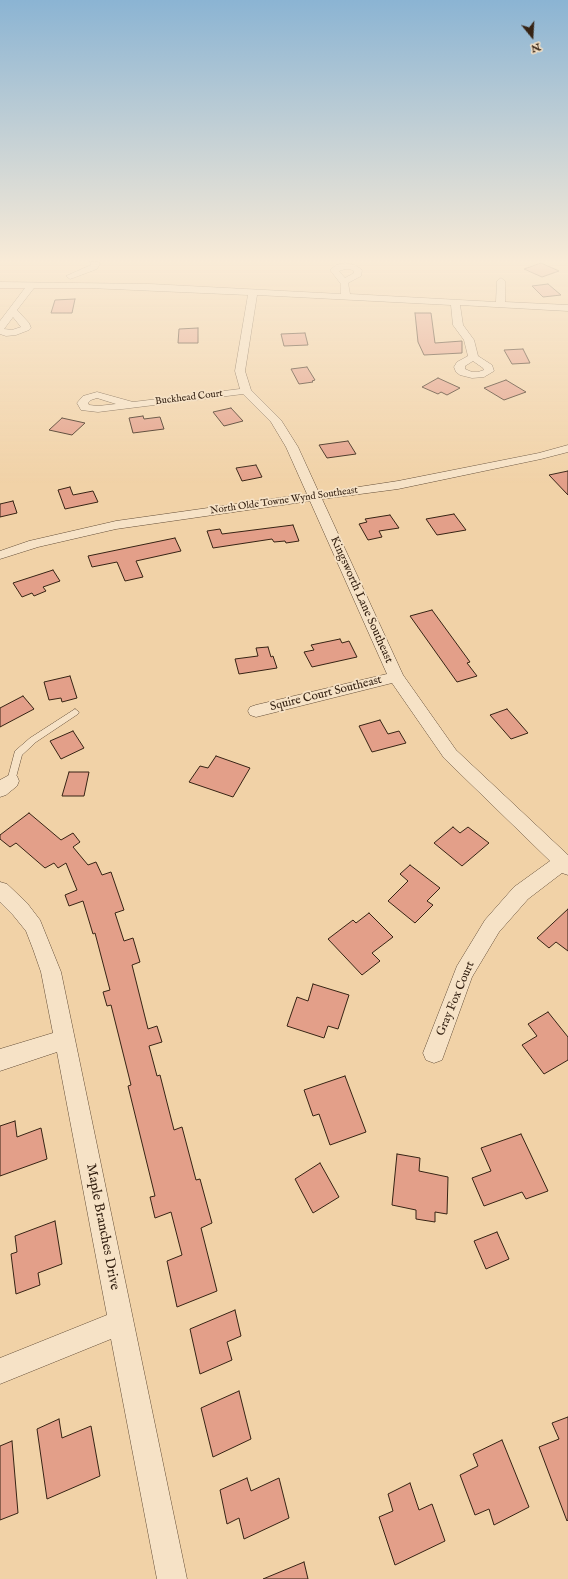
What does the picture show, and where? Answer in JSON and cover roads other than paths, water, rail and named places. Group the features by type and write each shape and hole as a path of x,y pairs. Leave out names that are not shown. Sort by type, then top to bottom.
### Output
{"street":[{"name":"Kingsworth Lane Southeast","path":"246,336 240,371 246,391 275,420 292,447 396,677 450,754 566,864"},
{"path":"466,336 469,340 474,357"},
{"name":"Buckhead Court","path":"133,405 246,391"},
{"name":"North Olde Towne Wynd Southeast","path":"0,555 34,544 116,525 420,481 541,456 568,448"},
{"name":"Squire Court Southeast","path":"256,711 396,677"},
{"name":"Gray Fox Court","path":"434,1053 464,973 492,926 521,893 566,864"},
{"name":"Maple Branches Drive","path":"0,890 20,909 33,926 43,949 56,993 172,1579"},
{"path":"0,1060 65,1038"},
{"path":"0,1371 121,1322"}],"lane":[{"path":"6,786 18,753 33,740 74,712"}]}
